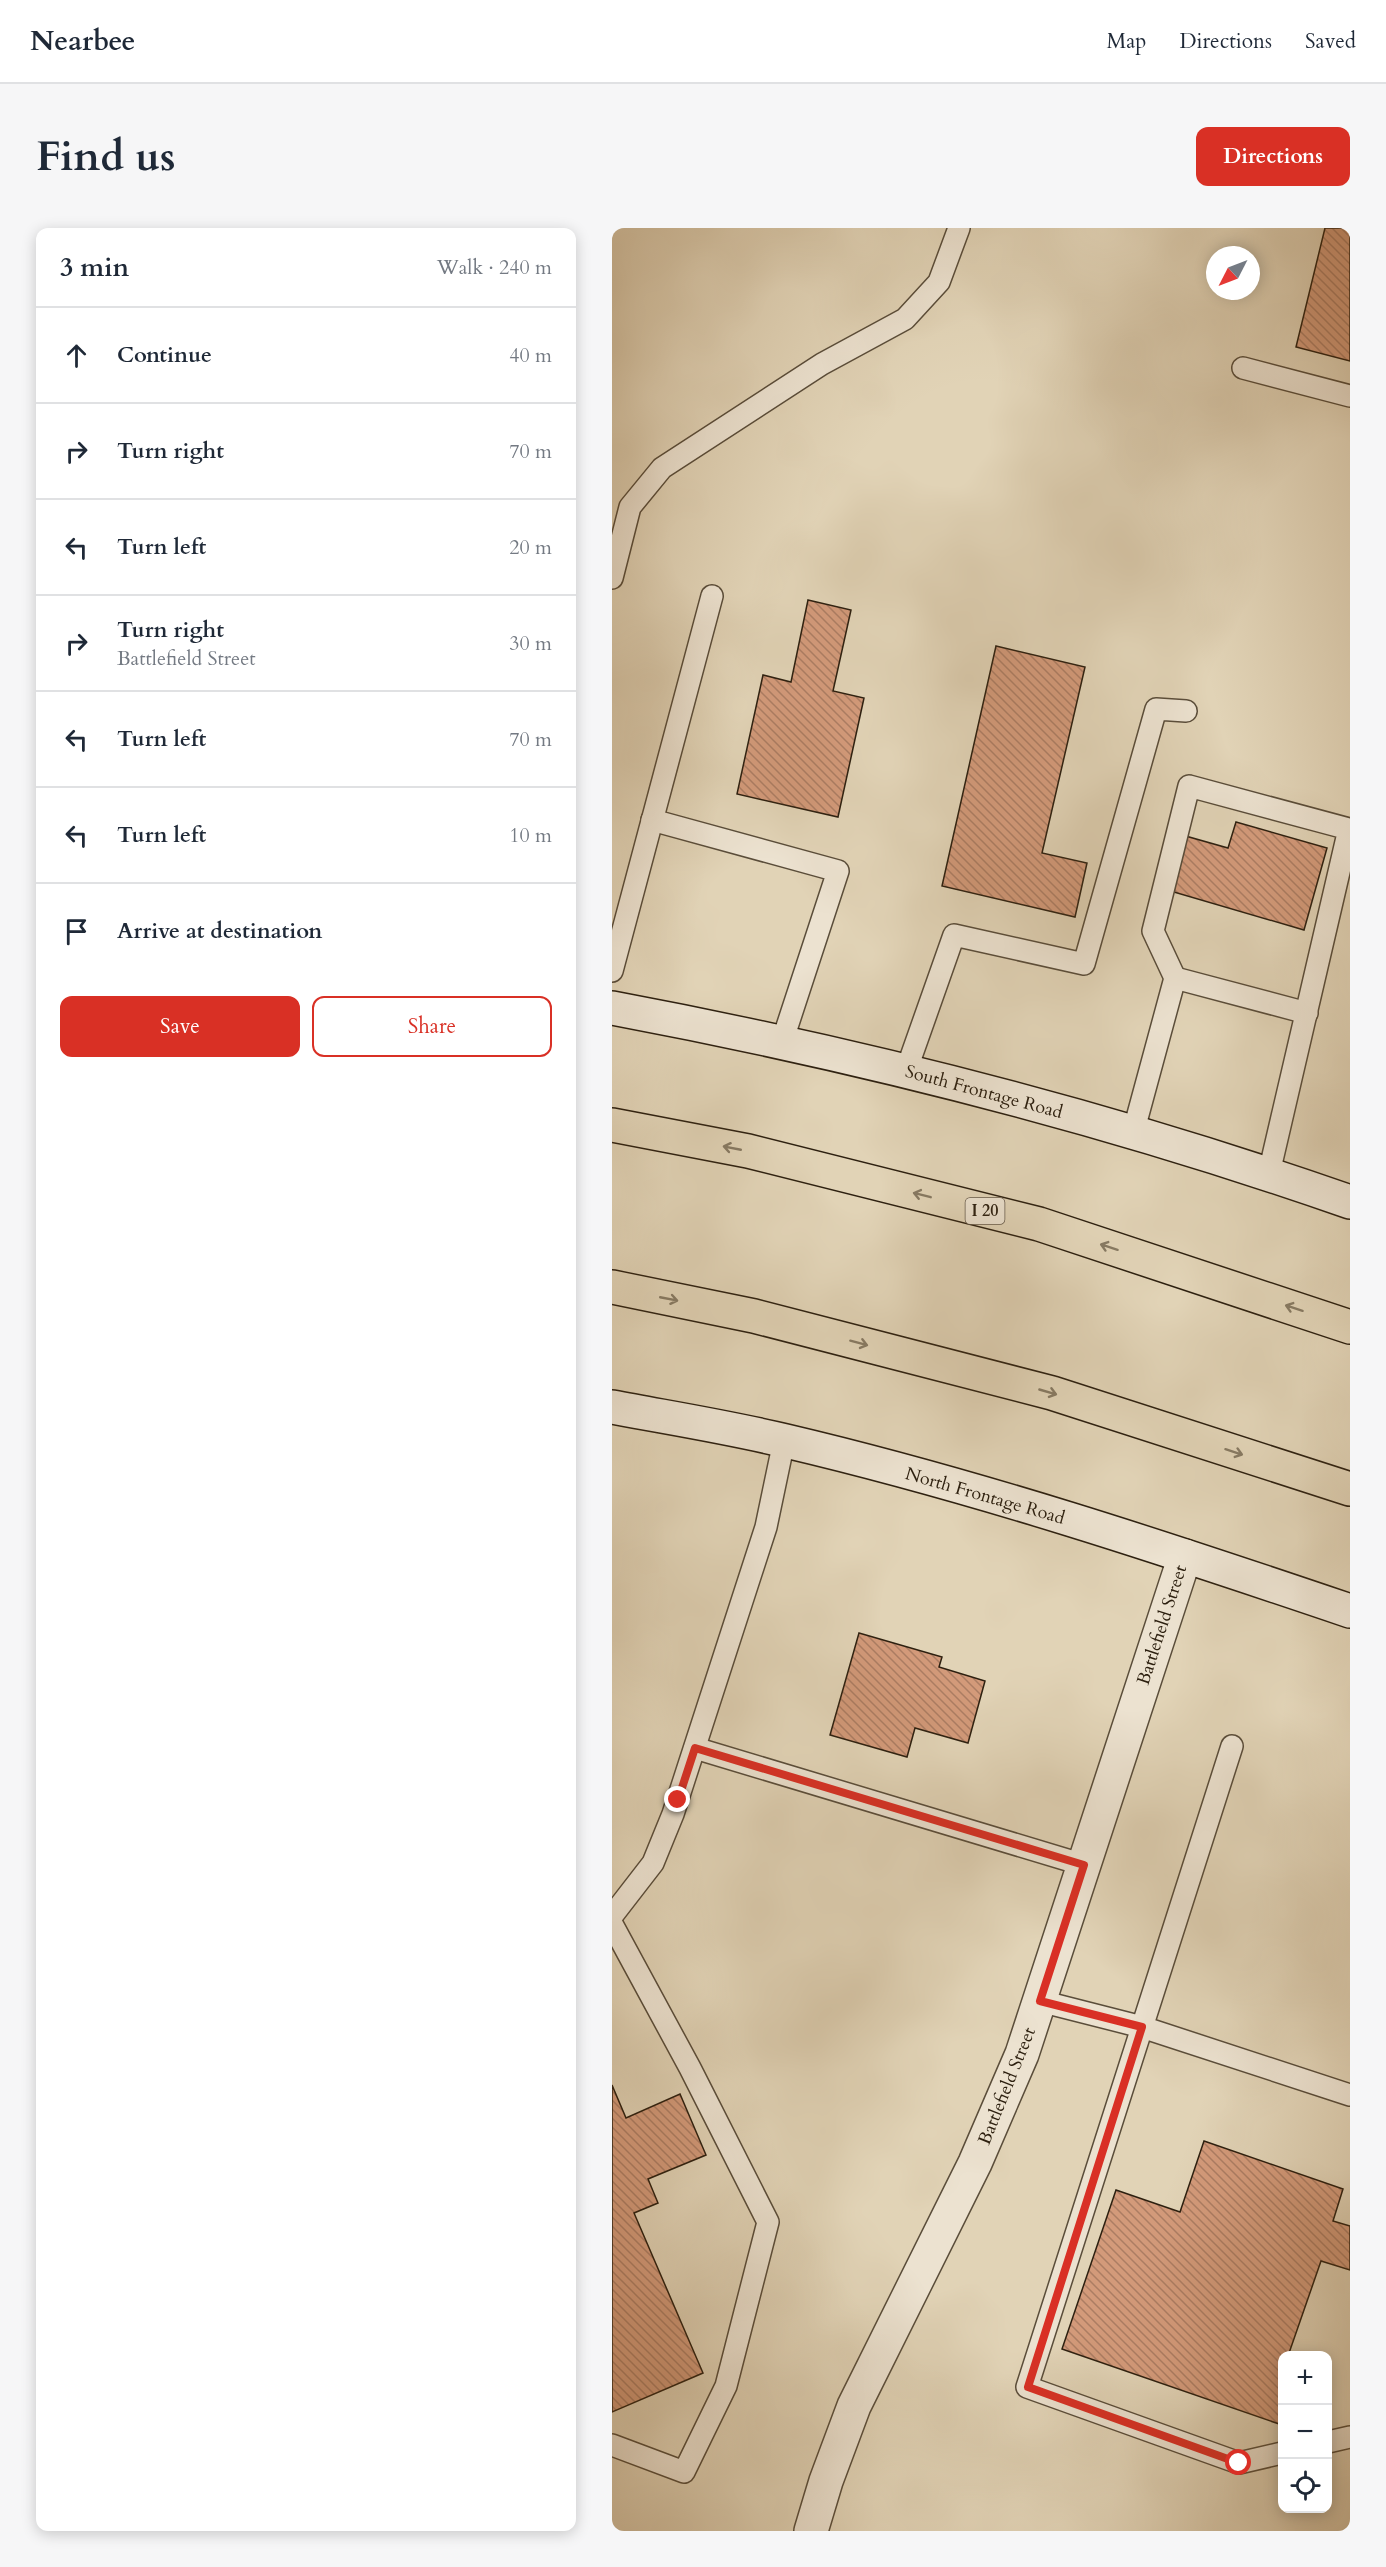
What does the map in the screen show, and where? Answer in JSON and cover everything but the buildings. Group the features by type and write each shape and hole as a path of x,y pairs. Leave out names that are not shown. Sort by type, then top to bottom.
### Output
{"highway":[{"name":"I 20","path":"612,1125 748,1151 1039,1224 1350,1327"},
{"path":"612,1287 754,1316 1052,1393 1350,1489"}],"street":[{"name":"South Frontage Road","path":"612,1008 782,1042 1003,1095 1269,1173 1350,1202"},
{"name":"North Frontage Road","path":"612,1407 784,1441 903,1472 1185,1556 1350,1611"},
{"name":"Battlefield Street","path":"811,2531 826,2481 854,2406 975,2163 1022,2054 1185,1556"}],"lane":[{"path":"612,578 630,507 662,468 822,364 905,319 939,282 959,228"},
{"path":"1242,368 1350,396"},
{"path":"612,971 712,596"},
{"path":"906,1071 954,935 1084,964 1156,709 1186,711"},
{"path":"1133,1133 1175,978 1153,931 1190,786 1349,829 1269,1173"},
{"path":"652,820 838,871 782,1042"},
{"path":"1175,978 1307,1013"},
{"path":"612,1916 653,1863 695,1748 766,1527 784,1441"},
{"path":"1232,1746 1028,2387 1239,2463 1278,2454"},
{"path":"695,1748 1084,1865"},
{"path":"612,1924 690,2068 768,2222 726,2386 684,2472 612,2445"},
{"path":"1040,2001 1142,2027 1350,2095"},
{"path":"1332,2441 1350,2437"}],"route":[{"path":"678,1800 695,1748 1084,1865 1040,2001 1142,2027 1028,2387 1239,2463"}]}
